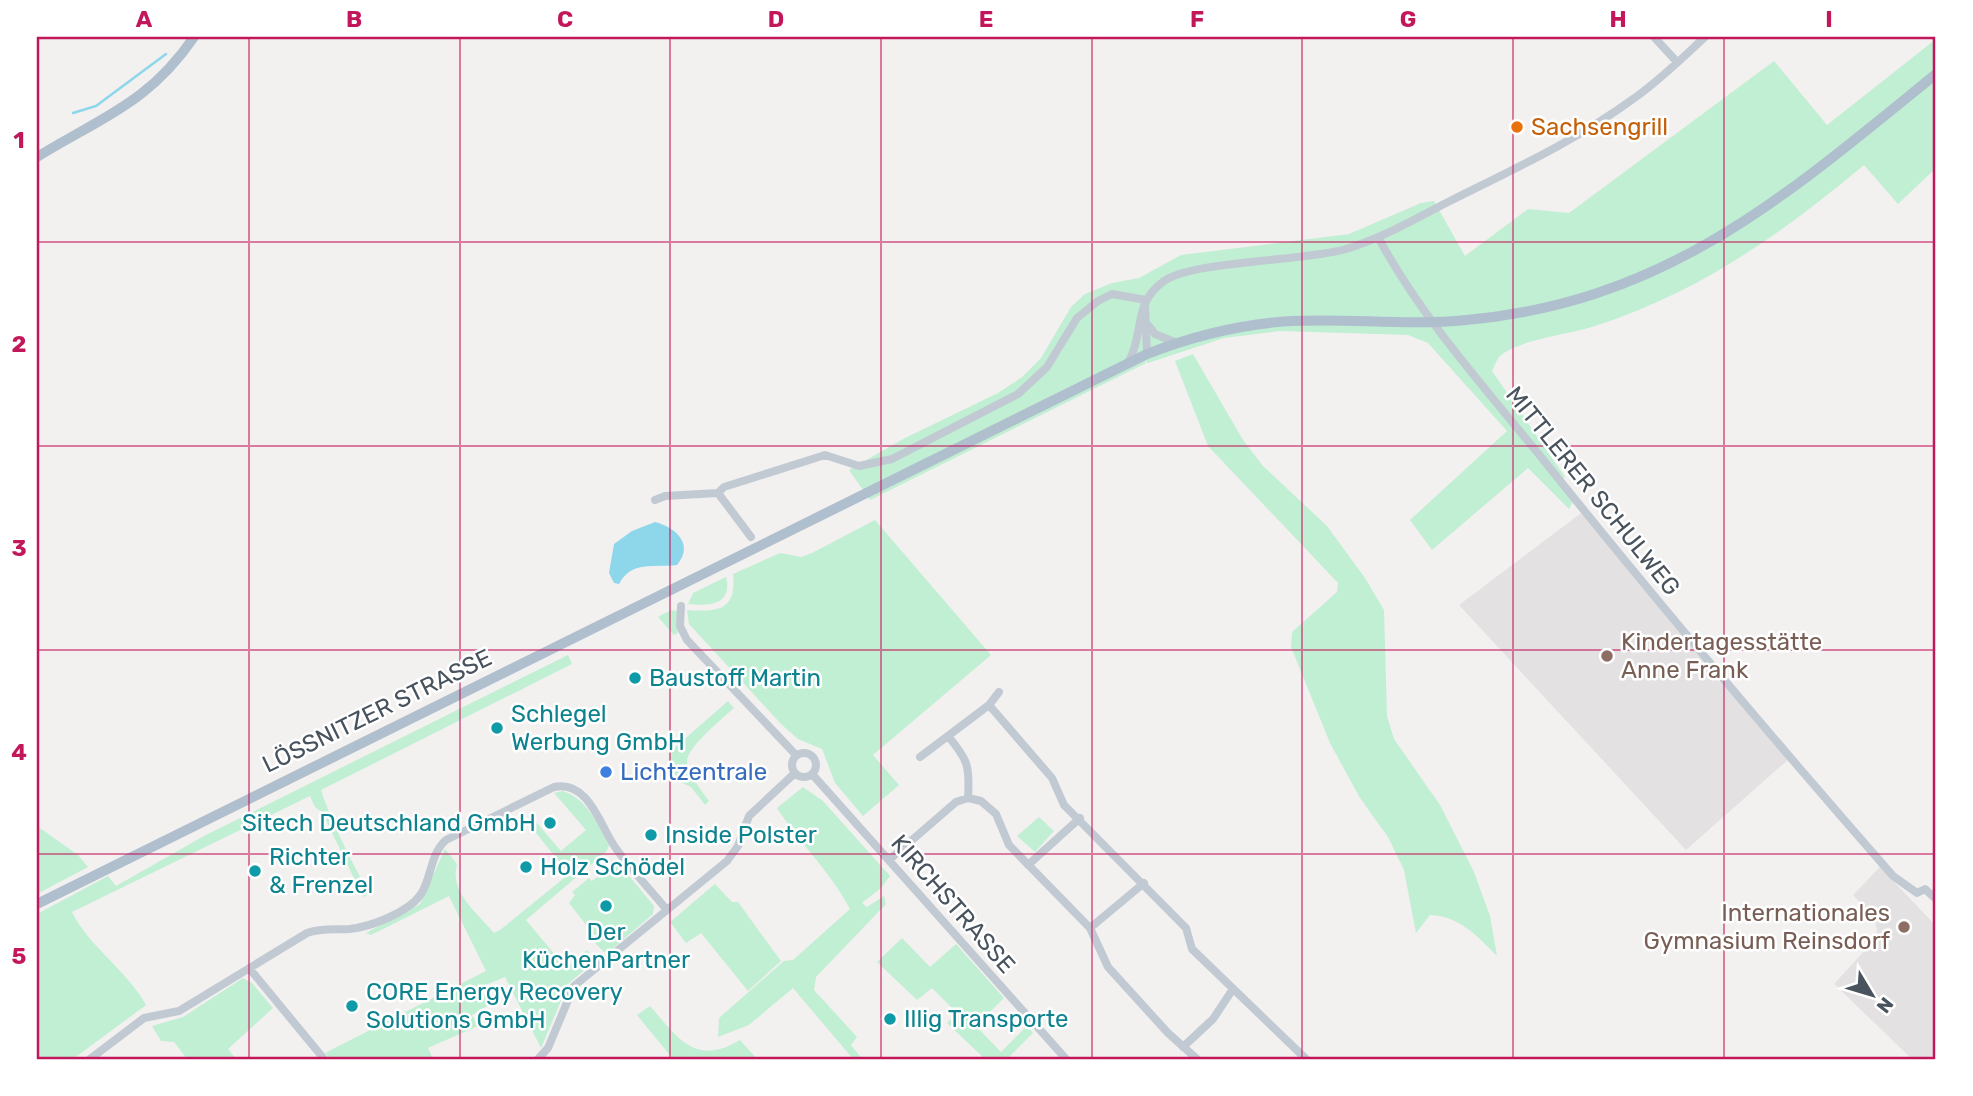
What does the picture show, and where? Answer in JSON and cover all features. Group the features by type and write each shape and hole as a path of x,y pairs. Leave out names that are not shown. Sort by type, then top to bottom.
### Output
{"main road":[{"path":"37,157 137,99 166,75 194,37"},
{"name":"LÖSSNITZER STRASSE","path":"37,904 1129,361 1177,343 1235,329 1292,321 1442,322 1547,308 1614,289 1671,265 1732,231 1795,187 1936,74"}],"street":[{"path":"1654,37 1677,62"},
{"path":"1129,361 1138,339 1138,319 1146,300 1165,280 1180,274 1333,253 1378,237 1542,155 1600,122 1635,98 1705,37"},
{"name":"MITTLERER SCHULWEG","path":"1378,237 1422,306 1685,636 1884,867 1917,893 1925,889 1936,899"},
{"path":"655,500 665,496 718,493 724,487 825,455 859,466 892,458 1018,394 1047,366 1077,318 1098,301 1112,294 1146,300"},
{"path":"1146,300 1147,354"},
{"path":"1145,320 1155,334 1177,343"},
{"path":"1138,339 1147,354"},
{"path":"718,493 751,537"},
{"name":"KIRCHSTRASSE","path":"681,606 680,626 687,640 796,755 804,752 813,757 816,765 812,774 1066,1059"},
{"path":"920,757 989,705 999,692"},
{"path":"989,705 1052,778 1064,805 1144,883 1186,928 1192,949 1301,1058"},
{"path":"948,736 966,758 970,772 968,798"},
{"path":"796,755 792,764 795,773 802,777 812,774"},
{"path":"538,1059 548,1048 574,986 733,854 749,816 795,773"},
{"path":"90,1059 144,1018 179,1011 307,933 322,929 362,928 407,907 422,893 436,852 446,840 558,786 575,791 598,813 612,844 667,910"},
{"path":"889,860 956,802 968,798 981,801 996,814 1009,845 1090,928 1108,967 1197,1059"},
{"path":"1028,865 1080,818"},
{"path":"1090,928 1144,883"},
{"path":"249,968 324,1059"},
{"path":"1183,1047 1213,1019 1233,989"}],"shaded area":[{"path":"1584,511 1790,758 1686,850 1459,605"},
{"path":"1880,867 1936,926 1936,1059 1912,1059 1834,984 1876,938 1874,918 1853,895"}],"green space":[{"path":"1936,39 1936,168 1898,204 1864,165 1770,238 1704,279 1633,312 1595,326 1518,346 1499,357 1492,371 1565,477 1558,482 1573,501 1569,509 1528,468 1432,550 1410,520 1507,431 1428,343 1408,335 1280,331 1224,338 1148,363 1143,359 1146,363 870,500 849,470 905,438 998,393 1022,377 1041,358 1071,307 1085,294 1112,283 1139,278 1181,255 1349,234 1421,203 1434,201 1465,256 1528,209 1569,213 1774,61 1827,125"},
{"path":"1193,354 1243,440 1263,466 1327,526 1365,578 1384,610 1387,716 1394,739 1440,805 1474,872 1490,916 1497,956 1467,928 1441,916 1430,915 1416,933 1404,870 1388,837 1360,798 1330,743 1291,647 1292,632 1337,592 1338,583 1208,446 1175,361"},
{"path":"875,520 991,655 873,755 899,785 863,816 835,783 822,749 798,739 782,725 689,624 687,610 723,607 732,596 733,574 780,553 801,557 812,553"},
{"path":"726,577 726,594 722,599 711,604 688,604 693,593"},
{"path":"671,610 677,611 678,633 674,635 658,617"},
{"path":"568,655 572,664 321,790 343,843 370,893 363,897 322,812 315,807 310,796 72,912 79,925 129,981 146,1005 73,1059 37,1059 37,914 108,876 116,886 204,836"},
{"path":"728,701 734,708 706,734 688,756 690,772 709,801 705,805 691,787 676,780 669,760 672,750"},
{"path":"803,787 823,801 890,876 881,888 862,903 867,907 884,896 886,904 816,977 814,990 857,1037 851,1045 862,1059 853,1059 793,988 749,1025 718,1037 719,1018 784,961 793,960 850,909 834,883 777,808"},
{"path":"563,791 585,806 609,846 606,852 526,920 566,968 587,950 595,961 568,984 541,1048 505,977 481,987 489,1005 472,1015 478,1026 428,1048 433,1059 330,1059 325,1053 486,971 449,896 371,935 366,933 420,904 445,849 457,864 457,884 466,902 494,933 500,930 569,874 532,828 536,822 561,851 586,830 554,793"},
{"path":"1039,817 1054,831 1035,852 1017,836"},
{"path":"37,826 78,855 88,867 37,894"},
{"path":"616,860 654,906 653,914 610,951 604,952 594,942 597,939 569,903 575,895 572,892 589,878 592,881 608,868 604,865"},
{"path":"715,884 732,902 738,902 781,961 748,991 701,933 686,943 670,922"},
{"path":"902,938 930,967 956,944 1004,998 976,1026 1001,1052 1025,1028 1020,1022 1022,1019 1033,1033 1007,1059 985,1059 947,1023 957,1013 932,988 917,1000 877,962"},
{"path":"243,978 252,983 273,1008 228,1049 236,1059 187,1059 174,1042 161,1041 152,1026 183,1017"},
{"path":"650,1006 679,1038 699,1050 724,1048 740,1040 757,1059 673,1059 637,1015"}],"water":[{"path":"655,522 675,532 683,543 684,550 677,565 637,568 624,576 619,584 614,583 609,573 614,544 632,531"}],"waterway":[{"path":"73,113 96,106 166,54"}],"place":[{"name":"Sachsengrill","path":"1517,127"},
{"name":"Kindertagesstätte Anne Frank","path":"1607,656"},
{"name":"Baustoff Martin","path":"635,678"},
{"name":"Schlegel Werbung GmbH","path":"497,728"},
{"name":"Lichtzentrale","path":"606,772"},
{"name":"Sitech Deutschland GmbH","path":"550,823"},
{"name":"Inside Polster","path":"651,835"},
{"name":"Holz Schödel","path":"526,867"},
{"name":"Richter & Frenzel","path":"255,871"},
{"name":"Der KüchenPartner","path":"606,906"},
{"name":"Internationales Gymnasium Reinsdorf","path":"1904,927"},
{"name":"CORE Energy Recovery Solutions GmbH","path":"352,1006"},
{"name":"Illig Transporte","path":"890,1019"}]}
